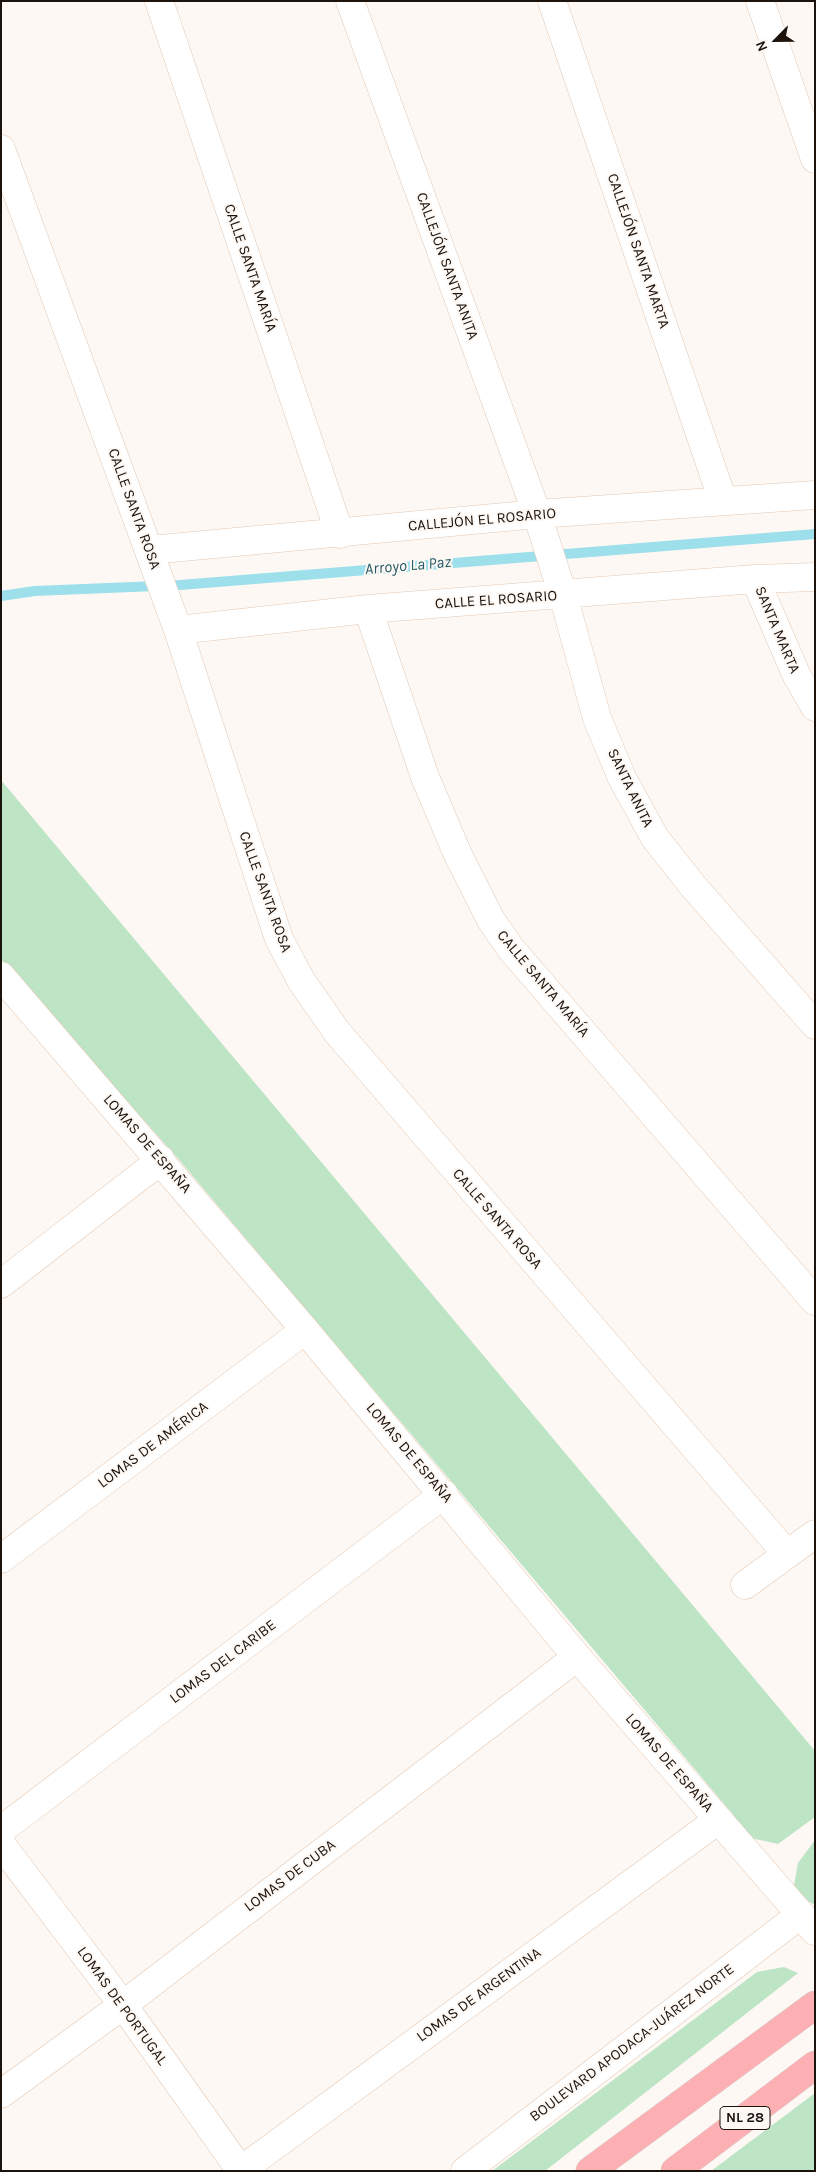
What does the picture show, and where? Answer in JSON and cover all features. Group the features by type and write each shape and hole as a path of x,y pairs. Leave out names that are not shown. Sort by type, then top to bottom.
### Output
{"main road":[{"path":"590,2171 815,2005"},
{"name":"NL 28","path":"676,2171 815,2065"}],"street":[{"name":"CALLE SANTA MARÍA","path":"159,1 340,534"},
{"name":"CALLEJÓN SANTA ANITA","path":"350,1 540,523"},
{"name":"CALLEJÓN SANTA MARTA","path":"552,1 723,502"},
{"path":"760,1 815,158"},
{"name":"CALLE SANTA ROSA","path":"1,150 175,622 279,939 302,982 350,1046 787,1554"},
{"name":"CALLEJÓN EL ROSARIO","path":"153,560 340,534 540,523 723,502 815,495"},
{"name":"SANTA ANITA","path":"540,523 561,589 597,718 639,812 655,838 693,886 815,1025"},
{"name":"CALLE EL ROSARIO","path":"175,622 368,609 561,589 815,576"},
{"name":"SANTA MARTA","path":"755,579 796,674 815,708"},
{"name":"CALLE SANTA MARÍA","path":"368,609 425,777 458,855 491,920 510,949 815,1301"},
{"name":"LOMAS DE ESPAÑA","path":"3,981 161,1160 444,1494 577,1657 807,1923"},
{"path":"1,1284 161,1160"},
{"name":"LOMAS DE AMÉRICA","path":"1,1559 305,1330"},
{"name":"LOMAS DEL CARIBE","path":"1,1830 444,1494"},
{"path":"745,1585 815,1534"},
{"name":"LOMAS DE CUBA","path":"1,2094 123,2005 577,1657"},
{"name":"LOMAS DE ARGENTINA","path":"240,2171 718,1820"},
{"name":"LOMAS DE PORTUGAL","path":"1,1844 123,2005 240,2171"},
{"name":"BOULEVARD APODACA-JUÁREZ NORTE","path":"465,2171 807,1923"}],"green space":[{"path":"1,780 815,1751 815,1817 778,1844 751,1838 181,1162 1,959"},
{"path":"815,1840 815,1905 804,1899 794,1885 798,1863"},
{"path":"784,1967 798,1973 545,2171 492,2171 757,1972"},
{"path":"815,2093 815,2168 812,2171 711,2171"}],"waterway":[{"name":"Arroyo La Paz","path":"1,596 35,591 180,585 815,534"}]}
